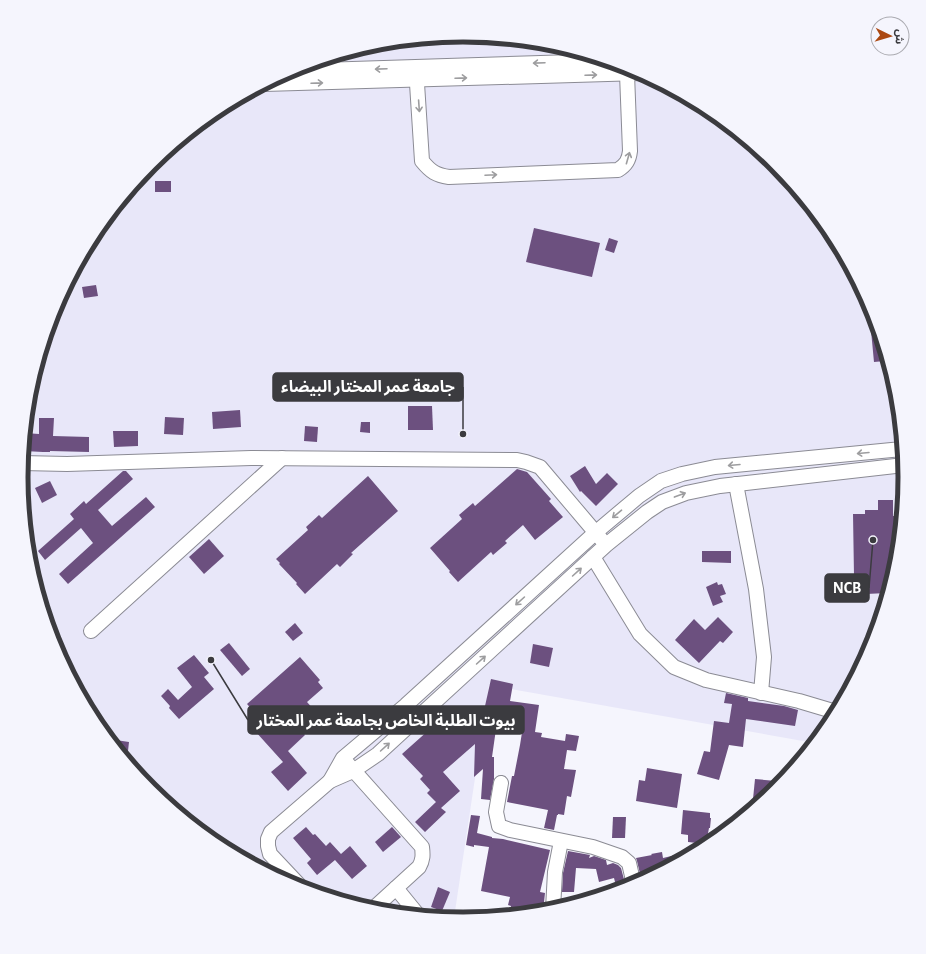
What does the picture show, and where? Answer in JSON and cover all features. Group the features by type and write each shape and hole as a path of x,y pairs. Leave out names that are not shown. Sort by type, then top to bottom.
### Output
{"street":[{"path":"280,83 593,62"},
{"path":"306,71 417,74 626,74"},
{"path":"417,74 422,161 428,168 438,175 449,177 618,170 626,165 630,157 634,77"},
{"path":"330,781 343,758 406,705 595,533 639,496 661,481 682,474 715,467 897,449"},
{"path":"28,463 67,464 236,458 517,460 540,467 606,545"},
{"path":"91,631 282,458"},
{"path":"291,876 270,854 268,839 271,832 330,781 353,770 378,754 606,545 647,512 662,502 686,493 720,486 898,466"},
{"path":"736,484 756,589 764,657 761,693"},
{"path":"593,557 640,634 674,667 706,680 799,701 830,710"},
{"path":"343,758 422,847 422,862 378,904"},
{"path":"501,784 496,812 499,826 510,830 593,847 622,856 629,863 632,877"},
{"path":"553,903 555,872 560,840"},
{"path":"396,888 414,909"}],"shaded area":[{"path":"463,42 491,43 548,50 603,65 629,75 680,100 705,115 750,150 771,169 808,212 825,235 840,260 865,311 875,337 890,392 897,449 898,477 897,505 890,562 875,617 865,643 840,695 808,742 489,685 455,912 406,908 378,904 350,897 297,879 245,854 198,822 155,785 118,742 101,719 86,694 61,643 51,617 36,562 29,505 28,477 29,449 36,392 51,337 61,311 86,259 101,235 136,190 155,169 198,132 221,115 246,100 297,75 323,65 378,50 435,43"}],"building":[{"path":"155,181 171,181 171,192 155,192"},
{"path":"534,228 600,243 592,277 526,262"},
{"path":"609,238 618,241 614,253 605,250"},
{"path":"96,285 98,296 84,298 82,287"},
{"path":"871,325 882,361 874,362"},
{"path":"408,406 432,406 433,430 408,430"},
{"path":"240,410 241,427 213,429 212,412"},
{"path":"165,417 184,418 183,435 164,434"},
{"path":"39,418 54,418 53,436 89,437 89,452 29,451 31,433 39,434"},
{"path":"361,422 370,422 370,433 360,432"},
{"path":"305,426 318,427 317,442 304,441"},
{"path":"113,431 138,431 138,446 114,447"},
{"path":"585,466 596,484 607,473 618,484 596,506 581,491 580,492 570,476"},
{"path":"517,469 527,472 551,499 549,501 563,517 535,540 523,525 505,541 507,543 493,555 491,552 458,582 430,548 462,519 459,515 473,503 475,506"},
{"path":"123,471 126,471 133,479 98,510 112,526 146,497 155,507 68,584 59,574 93,543 81,528 45,560 38,551 74,519 70,514 84,501 86,504"},
{"path":"368,476 398,511 351,553 353,554 340,567 337,564 305,594 276,559 308,530 306,527 319,515 322,518"},
{"path":"50,481 57,495 42,503 35,488"},
{"path":"878,500 893,500 893,516 896,516 894,534 890,562 888,563 888,570 882,593 866,594 866,596 830,595 831,576 854,576 853,514 865,514 865,510 878,510"},
{"path":"209,539 224,556 204,574 189,557"},
{"path":"702,551 731,551 731,563 702,562"},
{"path":"717,582 718,585 722,584 726,594 720,596 723,602 713,606 706,587"},
{"path":"718,617 733,632 723,643 720,641 699,663 675,640 694,619 705,630"},
{"path":"295,623 303,633 293,641 285,632"},
{"path":"229,643 250,669 242,676 220,650"},
{"path":"533,644 553,648 549,667 530,663"},
{"path":"194,655 209,673 204,677 214,689 179,719 161,696 168,689 178,700 192,687 177,668"},
{"path":"300,657 320,680 318,682 323,688 307,702 315,711 298,726 305,735 288,751 307,773 288,791 271,772 283,762 255,731 264,723 247,704"},
{"path":"491,679 513,684 510,701 539,705 535,732 542,733 541,737 565,741 566,734 579,736 576,751 567,750 564,769 576,770 571,797 567,796 564,815 557,815 554,830 544,828 548,810 507,802 512,776 514,776 524,720 521,720 522,714 485,706"},
{"path":"726,693 748,698 748,701 784,706 798,710 795,726 746,719 743,747 729,745 719,780 697,774 704,751 710,752 714,721 729,723 732,704 724,703"},
{"path":"439,721 496,729 492,757 494,757 494,779 490,800 481,799 483,769 474,777 475,744 443,772 460,791 441,808 446,812 425,832 415,822 436,802 427,793 430,790 420,779 423,776 402,754"},
{"path":"117,740 129,742 128,754"},
{"path":"647,768 682,774 677,808 636,801 639,780 645,781"},
{"path":"755,779 775,781 771,785 753,802"},
{"path":"683,810 710,813 710,828 707,837 705,839 698,843 688,842 688,835 681,834"},
{"path":"471,815 480,816 477,833 492,838 503,839 550,850 540,892 545,893 544,905 511,909 511,906 508,905 510,897 481,891 489,847 474,845 474,847 466,845"},
{"path":"613,817 626,817 625,838 612,838"},
{"path":"306,827 326,846 330,842 341,854 350,846 367,866 352,879 335,860 317,875 307,863 311,859 293,838"},
{"path":"392,827 401,837 383,852 375,842"},
{"path":"568,851 590,855 589,858 594,856 606,860 607,865 613,863 618,865 621,868 624,881 616,884 614,878 599,882 596,869 576,868 574,892 562,892 563,873"},
{"path":"662,852 663,858 680,854 640,874 636,858 652,855 651,854"},
{"path":"438,887 450,892 442,911 431,907"}],"place":[{"name":"جامعة عمر المختار البيضاء","path":"463,434"},
{"name":"NCB","path":"873,540"},
{"name":"بيوت الطلبة الخاص بجامعة عمر المختار","path":"211,660"}]}
